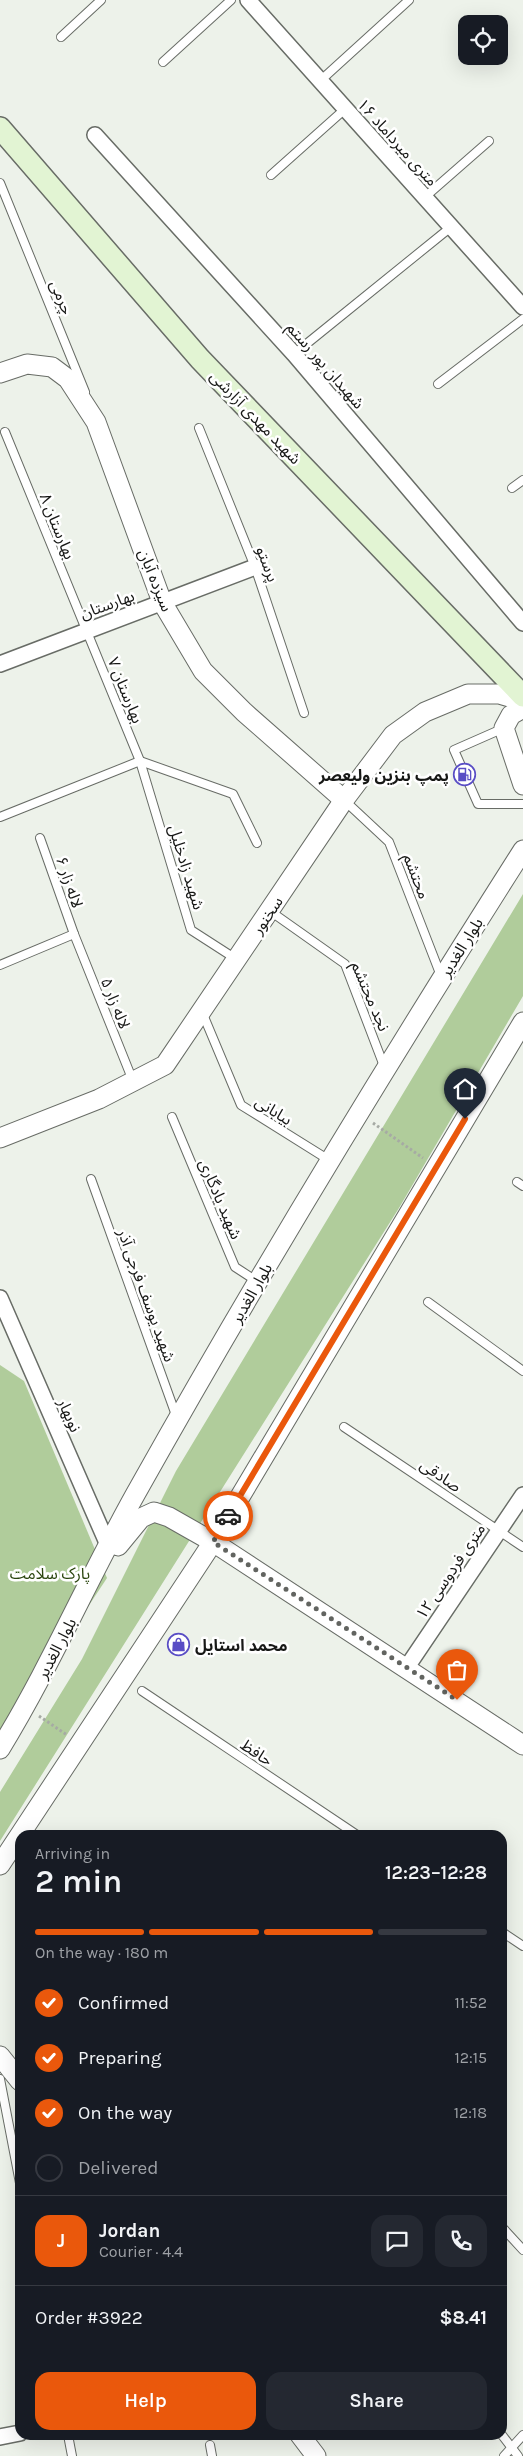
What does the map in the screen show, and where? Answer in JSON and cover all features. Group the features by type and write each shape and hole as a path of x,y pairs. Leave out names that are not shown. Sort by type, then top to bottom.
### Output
{"main road":[{"name":"شهید مهدی آزارشی","path":"0,128 200,359 523,696"}],"street":[{"name":"۱۶ متری میرداماد","path":"248,0 523,307"},
{"name":"شهیدان پور رستم","path":"95,135 294,354 523,623"},
{"name":"سیزده آبان","path":"0,373 27,364 52,367 68,379 96,422 162,602 203,671 244,712 344,800"},
{"name":"بهارستان","path":"0,664 255,567"},
{"name":"سخنور","path":"0,1138 99,1099 165,1065 344,800 393,735 425,712 468,694 499,694 523,701"},
{"path":"523,708 512,715 504,728 523,786"},
{"name":"بلوار الغدیر","path":"0,1749 25,1706 96,1572 108,1545 177,1420 358,1112 523,850"},
{"path":"22,1830 213,1542 523,1022"},
{"name":"نوبهار","path":"0,1298 108,1545"},
{"name":"۱۲ متری فردوسی","path":"407,1667 523,1495"},
{"path":"96,1572 137,1521 149,1513 162,1514 213,1542 407,1667 523,1745"},
{"path":"0,1864 15,1841"},
{"path":"0,2056 15,2075"},
{"path":"0,2437 15,2434"},
{"path":"304,2440 316,2456"}],"lane":[{"path":"61,37 101,0"},
{"path":"163,62 231,0"},
{"path":"320,81 409,0"},
{"path":"271,175 345,109"},
{"path":"425,198 489,141"},
{"name":"چرمی","path":"0,183 96,422"},
{"path":"294,354 451,227"},
{"path":"438,384 523,319"},
{"name":"پرستو","path":"200,428 255,567 304,713"},
{"name":"بهارستان ۸","path":"5,432 86,630"},
{"path":"512,488 523,480"},
{"name":"بهارستان ۷","path":"86,630 140,761"},
{"path":"504,728 454,750 478,804 523,804"},
{"path":"0,817 140,761 233,794 257,843"},
{"name":"شهید زادخلیل","path":"140,761 191,930 236,959"},
{"name":"محتشم","path":"344,800 389,842 442,978"},
{"name":"لاله زار ۶","path":"40,838 74,934"},
{"name":"نجد محتشم","path":"270,911 346,964 385,1068"},
{"path":"0,964 74,934"},
{"name":"لاله زار ۵","path":"74,934 133,1081"},
{"name":"بیابانی","path":"202,1011 241,1105 329,1160"},
{"name":"شهید یادگاری","path":"172,1117 235,1267 258,1282"},
{"name":"شهید یوسف فرجی آذر","path":"92,1179 177,1420"},
{"path":"428,1302 523,1371"},
{"name":"صادقی","path":"344,1427 523,1547"},
{"name":"حافظ","path":"142,1691 350,1830"},
{"path":"507,1935 523,1946"},
{"path":"0,2079 15,2157"},
{"path":"507,2232 523,2250"},
{"path":"504,2456 523,2435"},
{"path":"69,2440 72,2456"},
{"path":"506,2440 518,2456"},
{"path":"210,2445 212,2456"}],"path":[{"path":"358,1112 436,1167"},
{"path":"25,1706 80,1743"}],"green space":[{"path":"523,894 523,996 399,1208 0,1841 0,1792 82,1659 176,1471"},
{"name":"پارک سلامت","path":"0,1365 24,1381 107,1578 0,1740"}],"way so far":[{"path":"228,1516 213,1542 457,1700"}],"place":[{"name":"پمپ بنزین ولیعصر","path":"465,775"},
{"name":"محمد استایل","path":"179,1645"}],"route":[{"path":"228,1516 465,1119"}]}
